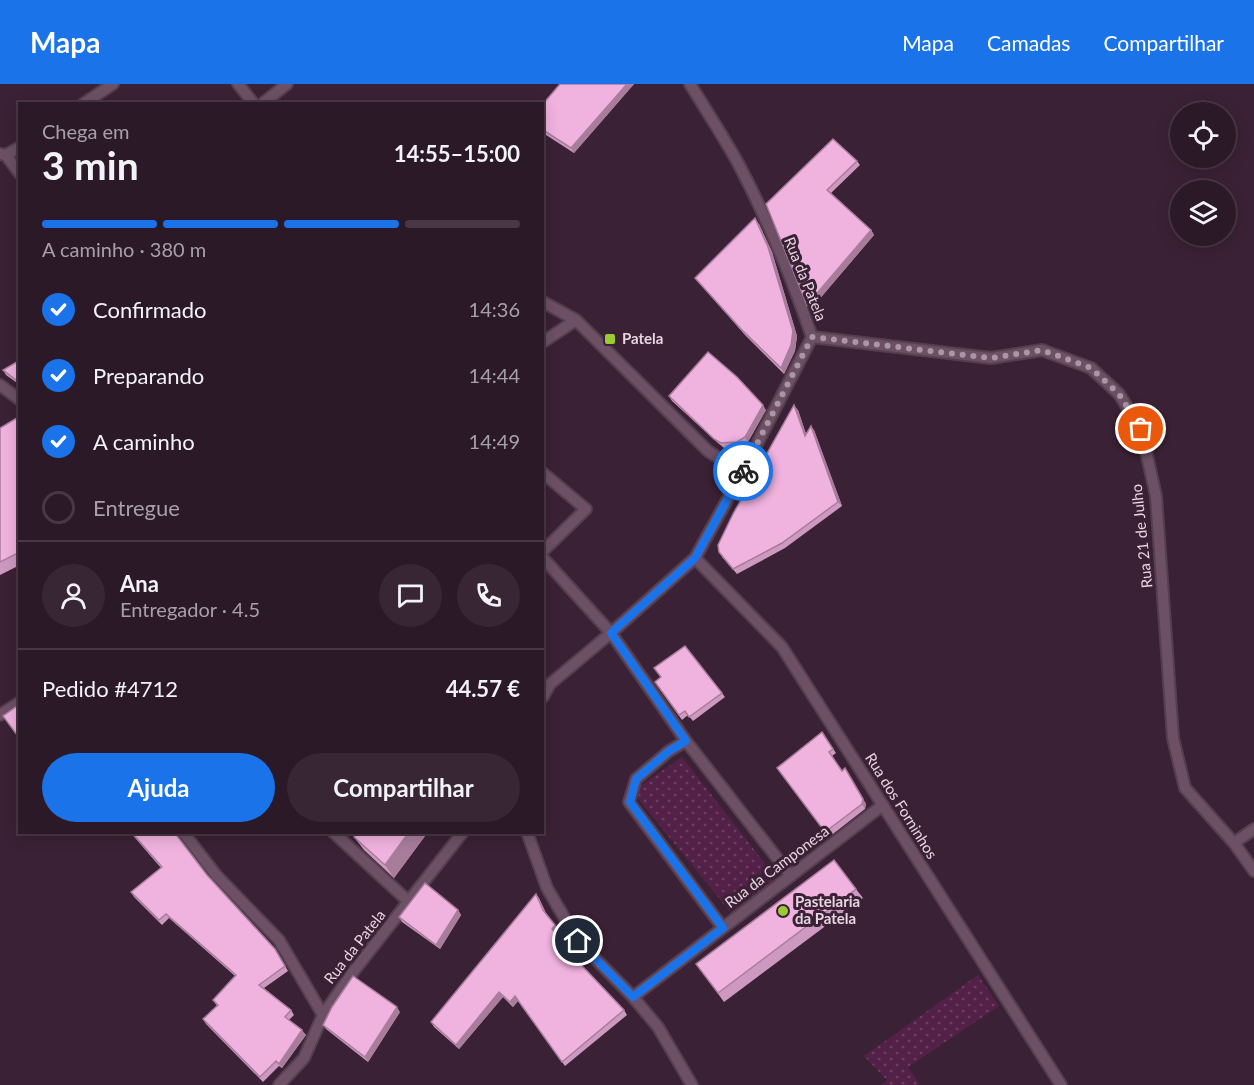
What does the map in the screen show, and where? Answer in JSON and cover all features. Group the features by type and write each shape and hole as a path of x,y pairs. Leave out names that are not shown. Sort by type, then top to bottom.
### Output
{"street":[{"path":"86,102 113,84"},
{"path":"238,84 252,102"},
{"path":"265,102 288,84"},
{"name":"Rua da Patela","path":"544,695 550,684 695,558 812,337 773,238 738,162 690,84"},
{"path":"18,148 3,155 18,172"},
{"path":"544,303 576,320 708,451 742,473"},
{"path":"544,341 576,320"},
{"name":"Rua 21 de Julho","path":"812,337 991,358 1042,350 1091,368 1119,394 1141,429 1156,496 1173,738 1185,788 1234,843 1254,871"},
{"path":"0,384 18,398"},
{"path":"544,474 586,510 544,550"},
{"name":"Rua dos Forninhos","path":"695,558 782,647 1061,1085"},
{"path":"544,559 611,633 686,741 791,876"},
{"path":"0,715 18,703"},
{"path":"686,741 669,751 636,779 630,802 723,928"},
{"name":"Rua da Camponesa","path":"633,997 883,806"},
{"path":"1234,843 1254,829"},
{"path":"185,834 216,875 279,940 323,1015"},
{"path":"335,834 410,902"},
{"name":"Rua da Patela","path":"279,1085 304,1058 323,1015 353,972 461,834"},
{"path":"529,834 547,888 578,941 633,997 658,1027 692,1085"}],"shaded area":[{"path":"682,757 781,884 735,918 638,799 640,786"},
{"path":"978,975 999,1006 908,1067 920,1085 881,1085 887,1080 864,1056"}],"building":[{"path":"560,84 627,84 571,148 544,131 544,103"},
{"path":"833,139 857,161 827,190 871,230 807,305 766,204"},
{"path":"755,218 768,247 793,331 791,345 781,368 741,329 695,278"},
{"path":"708,352 737,377 763,405 745,437 737,442 721,443 714,439 669,396"},
{"path":"18,361 18,381 3,370"},
{"path":"794,405 805,436 811,426 838,502 782,543 733,569 719,552 718,545"},
{"path":"18,417 18,553 0,562 0,428"},
{"path":"685,646 722,693 689,717 685,711 679,715 655,682 661,677 654,668"},
{"path":"18,705 18,736 3,716"},
{"path":"822,732 833,749 829,752 842,771 845,768 863,799 862,804 825,832 777,768"},
{"path":"133,834 176,834 207,875 275,949 285,966 259,985 291,1010 285,1017 302,1030 279,1064 276,1061 260,1077 203,1019 218,1005 213,1000 236,975 166,914 159,920 131,892 162,867"},
{"path":"356,834 408,834 385,865 354,837"},
{"path":"834,860 856,889 718,993 696,964"},
{"path":"425,883 458,910 436,945 399,917"},
{"path":"536,894 543,910 555,925 552,929 570,953 624,1010 562,1062 515,996 510,1002 499,992 456,1045 431,1022"},
{"path":"353,976 397,1007 365,1057 323,1025"}],"way so far":[{"path":"743,471 812,337 991,358 1042,350 1091,368 1119,394 1141,429"}],"place":[{"name":"Patela","path":"610,339"},
{"name":"Pastelaria da Patela","path":"783,911"}],"route":[{"path":"578,941 633,997 723,928 630,802 636,779 669,751 686,741 611,633 695,558 743,471"}]}
